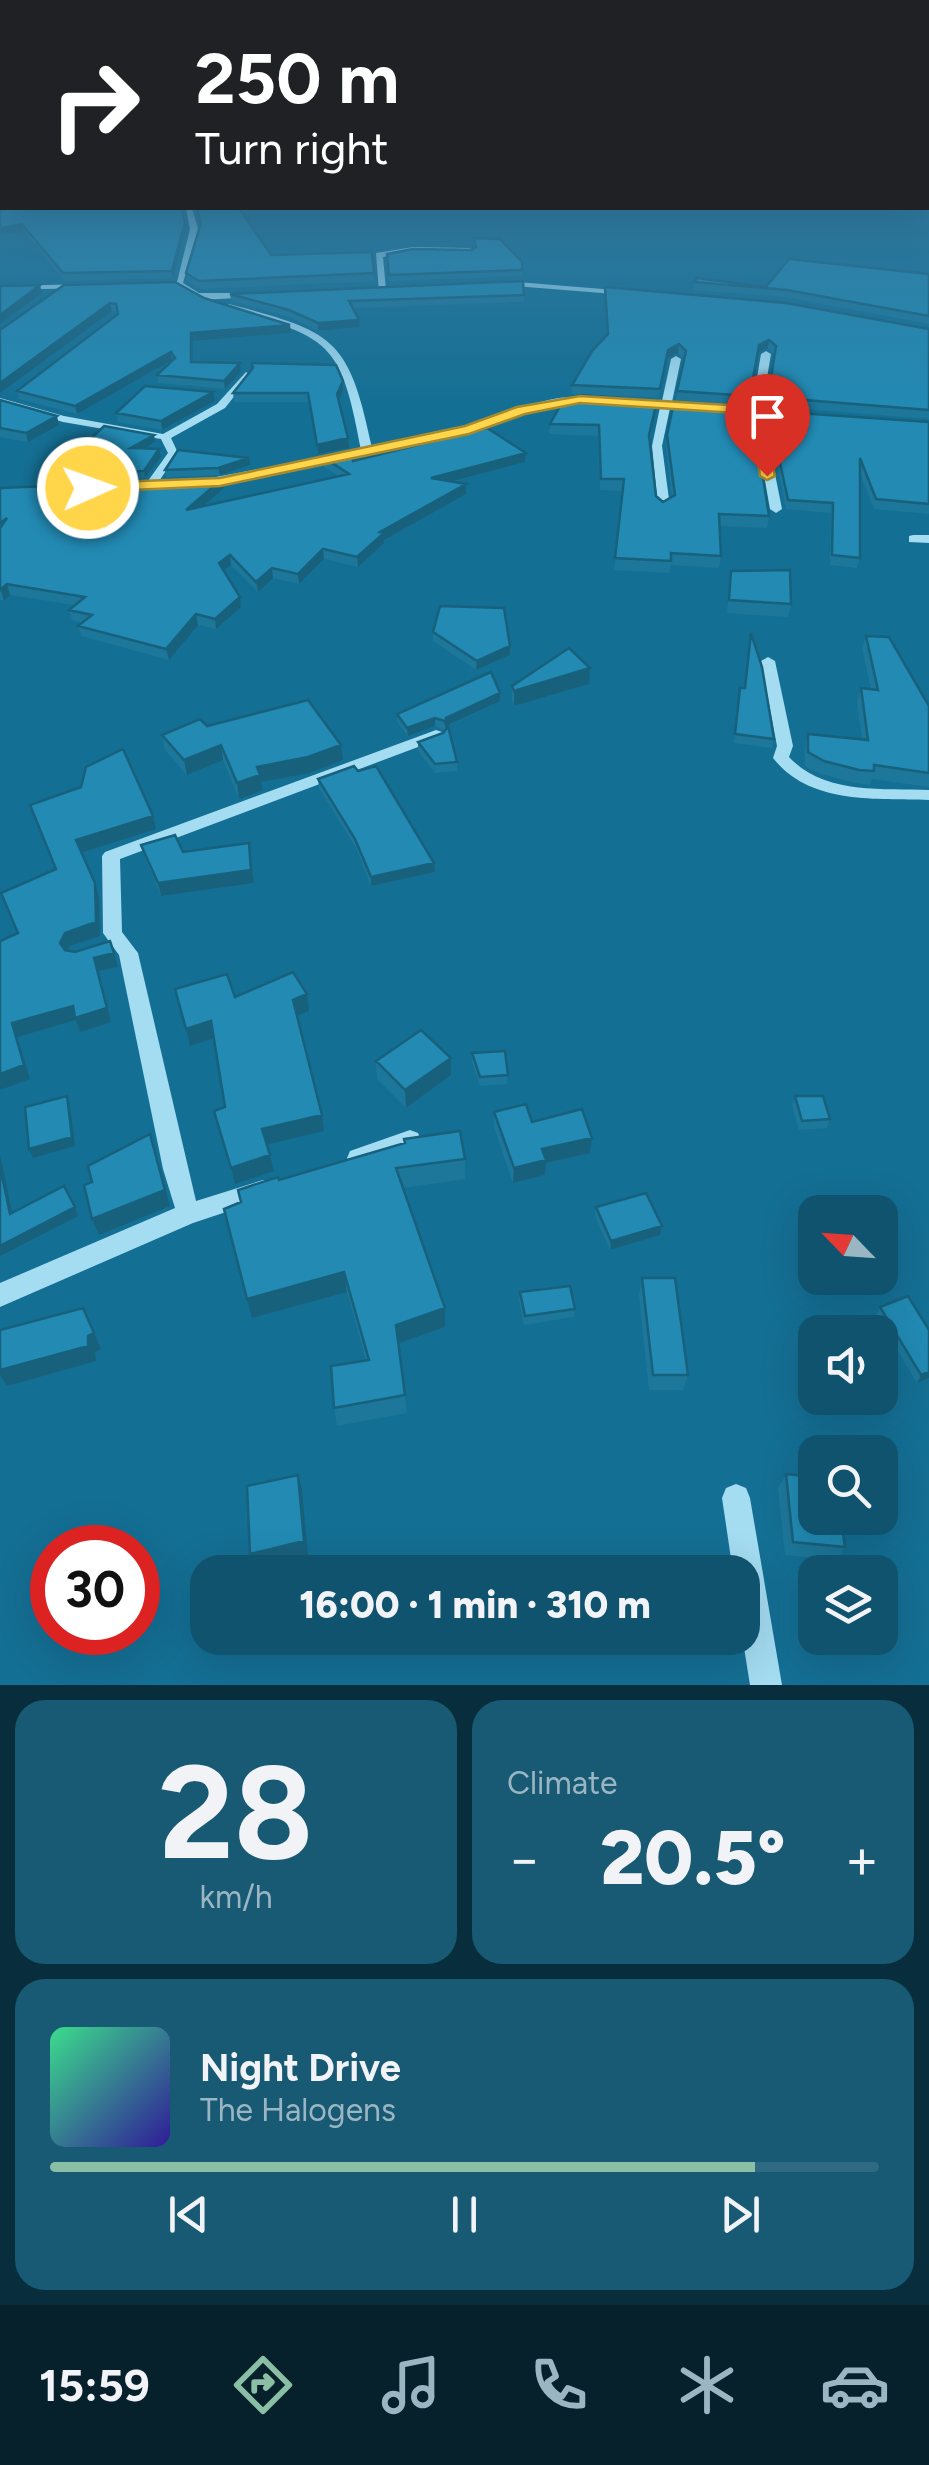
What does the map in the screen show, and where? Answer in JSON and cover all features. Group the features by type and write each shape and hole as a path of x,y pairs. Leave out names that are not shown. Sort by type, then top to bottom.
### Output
{"street":[{"path":"179,284 188,251"},
{"path":"382,290 380,255 403,251"},
{"path":"496,284 516,281 646,294"},
{"path":"160,284 179,284 194,296 287,321 323,338 350,370 366,452"},
{"path":"51,295 64,285"},
{"path":"0,288 103,287"},
{"path":"364,291 401,289"},
{"path":"194,296 274,294"},
{"path":"766,354 757,410 776,510"},
{"path":"664,507 658,446 676,358"},
{"path":"2,402 63,418 166,436 178,433 231,396 246,375"},
{"path":"2,402 18,391"},
{"path":"214,395 231,396"},
{"path":"186,484 220,482 469,430 554,402 598,400"},
{"path":"614,402 814,415"},
{"path":"151,485 173,452 166,436"},
{"path":"132,486 168,484"},
{"path":"913,539 929,539"},
{"path":"768,662 786,746 780,758 793,776 829,788 929,795"},
{"path":"188,1214 128,953 113,933 111,856 436,735"},
{"path":"92,950 119,941"},
{"path":"339,1164 410,1140"},
{"path":"0,1296 188,1214 286,1182"},
{"path":"736,1498 766,1685"}],"building":[{"path":"44,251 177,251 172,271 63,273"},
{"path":"193,251 268,251 271,255 372,252 374,273 199,281 186,273"},
{"path":"511,251 522,262 522,270 389,275 387,254"},
{"path":"789,259 929,274 929,316 787,290 694,282 697,278 766,287"},
{"path":"523,281 524,295 349,301 359,320 318,323 289,310 230,294"},
{"path":"175,282 204,298 290,325 191,333 191,362 240,363 224,381 157,375 175,358 171,352 75,406 17,391 118,314 116,304 110,303 0,383 0,330 64,285"},
{"path":"40,285 0,315 0,286"},
{"path":"605,287 786,303 929,329 929,410 768,397 776,346 769,340 759,345 750,396 677,391 686,351 679,344 668,350 660,389 572,385 592,351 608,334"},
{"path":"252,363 336,365 343,381 337,394 348,438 317,445 308,393 233,393 253,368"},
{"path":"145,386 213,392 161,421 116,413"},
{"path":"581,395 657,401 649,435 656,496 663,502 675,495 667,435 674,402 752,408 769,516 719,514 721,556 671,553 671,561 615,558 624,479 601,479 599,425 550,424 564,399"},
{"path":"0,400 57,416 26,433 0,428"},
{"path":"769,411 929,422 929,504 876,499 860,458 860,558 832,555 833,503 788,500"},
{"path":"104,426 154,435 131,448 159,449 144,471 52,475"},
{"path":"487,428 526,453 431,478 466,484 380,532 384,533 357,557 323,549 298,574 272,568 256,582 230,555 219,563 240,597 215,619 196,614 166,649 78,626 92,615 69,610 85,597 7,584 0,590 0,528 7,518 0,523 0,488 222,479 186,510 349,474 323,457 351,452 353,461"},
{"path":"178,450 249,458 218,468 165,470"},
{"path":"790,570 791,604 729,600 731,571"},
{"path":"440,606 504,608 510,646 477,661 433,632"},
{"path":"751,633 762,667 774,739 735,734"},
{"path":"866,636 889,637 929,706 929,773 874,765 874,771 859,770 824,761 808,752 808,734 868,740 861,688 878,690"},
{"path":"569,648 590,668 514,691 512,686"},
{"path":"491,672 500,693 446,718 457,762 435,764 418,742 443,733 447,728 445,721 435,718 407,728 397,714"},
{"path":"308,700 341,745 308,757 257,767 260,775 237,783 221,745 184,760 162,735 200,719 207,726"},
{"path":"123,749 153,816 76,840 95,883 96,922 65,933 60,943 65,950 75,952 110,941 114,953 94,958 107,1008 75,1018 73,1006 12,1023 24,1065 0,1074 0,941 18,933 1,893 56,869 30,805 81,787 86,767"},
{"path":"354,766 358,771 376,766 434,863 371,877 355,839 318,779"},
{"path":"175,835 183,852 249,843 251,870 158,883 141,845"},
{"path":"293,972 307,994 293,1000 322,1115 262,1129 270,1155 231,1168 214,1111 225,1107 211,1021 186,1029 175,989 227,974 235,997"},
{"path":"421,1030 451,1058 405,1090 376,1061"},
{"path":"505,1051 508,1075 480,1077 472,1053"},
{"path":"67,1096 72,1137 29,1149 25,1107"},
{"path":"795,1096 823,1096 830,1119 802,1121"},
{"path":"526,1104 532,1122 582,1109 592,1138 542,1149 546,1160 514,1168 494,1112"},
{"path":"460,1131 465,1159 396,1168 445,1308 396,1325 405,1395 334,1408 331,1366 369,1360 344,1272 247,1299 224,1209 241,1202 238,1190 405,1143 404,1139"},
{"path":"150,1134 165,1190 92,1219 84,1185 92,1182 88,1166"},
{"path":"0,1166 10,1214 64,1186 75,1207 0,1246"},
{"path":"646,1193 662,1226 611,1241 596,1207"},
{"path":"642,1278 675,1278 688,1375 653,1375"},
{"path":"570,1286 575,1309 525,1316 520,1292"},
{"path":"908,1296 929,1330 929,1372 921,1375 898,1337 898,1315 885,1315 880,1307"},
{"path":"83,1308 94,1333 88,1336 88,1346 0,1370 0,1330"},
{"path":"786,1474 798,1475 798,1535 843,1535 845,1547 793,1542"},
{"path":"298,1475 304,1541 250,1554 247,1486"}],"route":[{"path":"88,488 220,482 469,430 522,410 580,400 757,410 767,476"}]}
